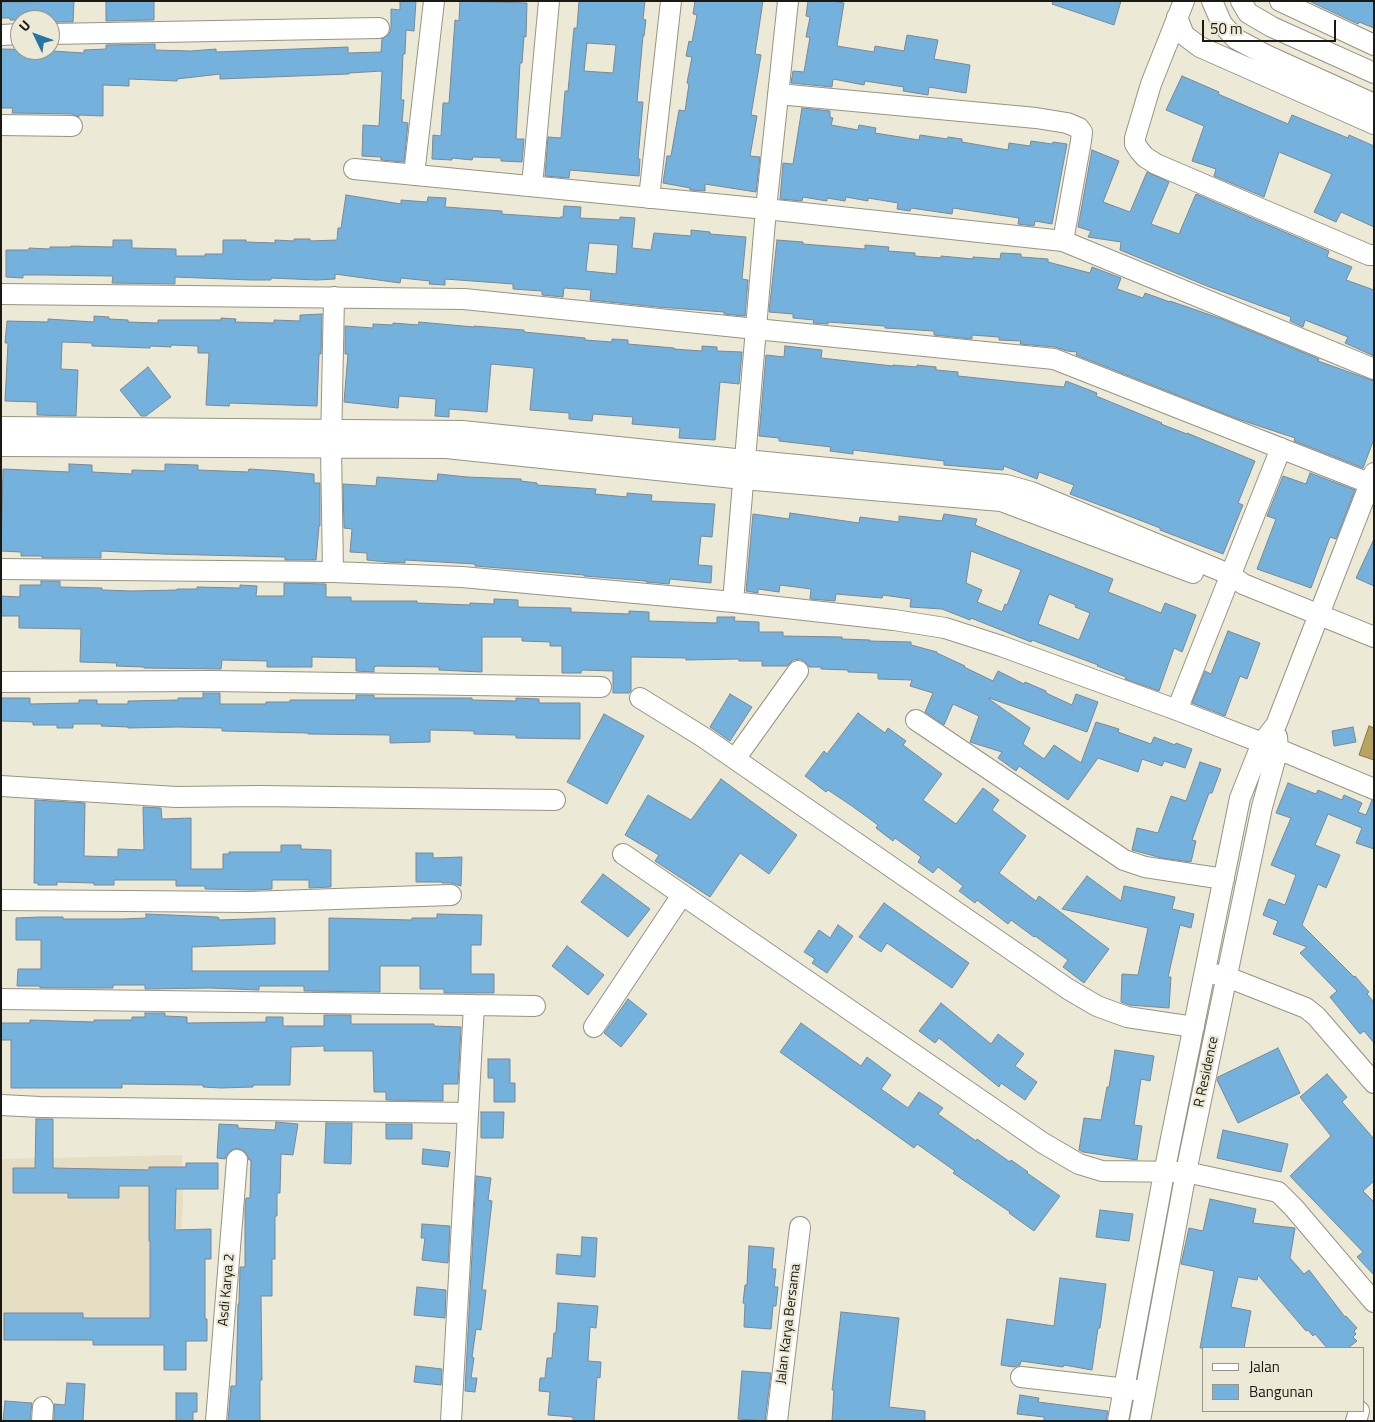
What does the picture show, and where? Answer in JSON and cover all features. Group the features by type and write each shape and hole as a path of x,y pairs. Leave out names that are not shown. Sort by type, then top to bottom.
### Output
{"street":[{"path":"414,175 434,1"},
{"path":"532,186 549,1"},
{"path":"649,198 671,1"},
{"path":"733,602 766,209 788,1"},
{"path":"1191,1 1214,5 1222,24 1236,39 1266,55 1374,104"},
{"path":"1241,1 1248,12 1272,27 1374,73"},
{"path":"1280,1 1374,45"},
{"path":"1181,9 1184,35 1200,47 1374,124"},
{"path":"1181,9 1150,84 1135,138 1138,150 1156,164 1374,256"},
{"path":"60,34 379,28"},
{"path":"778,94 1036,118 1067,123 1079,128 1082,132 1081,141 1063,241"},
{"path":"1,124 72,126"},
{"path":"354,169 766,209 1063,241 1374,369"},
{"path":"1,294 464,299 1054,359 1281,448 1372,481 1276,725 1270,746 1240,798 1164,1173 1118,1421"},
{"path":"333,572 331,438 334,297"},
{"path":"331,438 1,445 4,436 1,428 331,438 446,448 569,451 1001,501 1027,501 1374,637"},
{"path":"1176,710 1233,581 1281,448"},
{"path":"1,569 333,572 462,577 733,602 894,620 945,628 1001,646 1176,710 1374,789"},
{"path":"735,759 798,670"},
{"path":"1,682 213,682 601,687"},
{"path":"640,698 703,737 1068,989 1097,1006 1127,1017 1194,1027"},
{"path":"916,720 1124,860 1144,867 1224,879"},
{"name":"R Residence","path":"1140,1421 1186,1172 1262,808 1270,746"},
{"path":"1,786 176,797 260,796 555,800"},
{"path":"623,854 1043,1142 1079,1164 1102,1171 1186,1172 1278,1192 1294,1208 1374,1302"},
{"path":"1,900 249,902 451,895"},
{"path":"594,1027 682,895"},
{"path":"1205,972 1227,977 1306,1008 1316,1016 1374,1083"},
{"path":"1,999 535,1006"},
{"path":"451,1421 474,1005"},
{"path":"1,1105 468,1113"},
{"name":"Asdi Karya 2","path":"216,1421 237,1160"},
{"name":"Jalan Karya Bersama","path":"777,1421 800,1227"},
{"path":"1021,1377 1146,1391"}],"shaded area":[{"path":"1369,726 1374,728 1374,760 1359,755"},
{"path":"182,1155 183,1203 173,1342 1,1341 1,1159"}],"building":[{"path":"74,1 73,22 60,22 60,10 10,10 10,18 1,18 1,2"},
{"path":"106,1 154,1 154,20 106,21"},
{"path":"400,1 416,1 414,31 406,30 405,54 403,54 401,100 404,100 402,122 408,123 404,162 381,160 381,157 362,156 363,125 379,126 382,71 220,79 220,74 177,79 177,81 129,79 129,86 103,85 103,116 79,115 79,117 72,114 12,113 13,108 1,108 1,49 10,49 10,60 60,60 60,52 84,53 84,50 106,49 106,45 155,44 155,50 191,51 216,49 216,52 348,47 348,53 381,52 382,39 389,34 391,28 391,9 400,10"},
{"path":"460,1 527,3 526,37 524,36 522,63 520,63 516,139 524,139 522,162 501,161 501,158 473,157 472,160 432,159 433,135 441,136 443,103 449,103 455,20 459,21"},
{"path":"579,1 645,1 643,19 646,20 637,102 643,102 638,159 640,159 639,176 570,170 569,178 545,176 548,137 561,138 565,91 568,91 574,28 577,28","holes":["587,43 616,45 613,73 584,71"]},
{"path":"695,1 763,1 755,54 761,55 751,115 757,116 750,156 760,157 756,192 705,184 705,191 690,190 690,188 663,183 667,156 671,156 679,110 685,111 689,84 687,83 692,57 686,56 689,41 692,42 697,15 693,14"},
{"path":"808,1 844,3 837,46 874,52 875,46 904,51 907,35 938,40 934,59 970,65 966,93 929,87 928,95 903,91 904,87 865,81 864,85 833,79 832,87 791,83 793,71 804,72 810,37 806,37 810,17 806,16"},
{"path":"1053,1 1121,1 1114,25 1052,4"},
{"path":"1309,1 1374,1 1374,28 1359,22 1358,24"},
{"path":"1182,76 1219,92 1218,94 1288,124 1292,115 1348,138 1349,135 1374,146 1374,227 1341,212 1336,222 1314,212 1332,174 1279,152 1264,197 1214,176 1216,169 1192,161 1204,126 1166,110"},
{"path":"802,108 830,111 830,117 833,118 831,125 858,130 859,125 876,128 875,133 919,140 920,135 947,139 948,137 962,139 962,142 1008,150 1009,143 1030,146 1031,141 1067,144 1052,224 1035,221 1034,226 1018,224 1019,218 953,208 952,214 911,208 910,211 897,209 898,203 868,198 868,201 846,197 845,201 827,198 827,201 803,197 802,201 780,199 783,163 793,164"},
{"path":"1092,150 1119,161 1103,202 1130,212 1147,172 1169,182 1151,224 1179,234 1196,194 1329,251 1327,257 1352,267 1346,280 1374,290 1374,356 1345,343 1348,337 1305,320 1303,327 1290,321 1291,317 1207,286 1120,250 1121,242 1088,237 1091,231 1078,227"},
{"path":"346,195 401,204 401,200 427,202 428,197 446,198 445,207 502,211 502,214 560,218 563,217 564,206 581,207 580,218 620,220 620,217 635,218 632,248 651,250 654,233 691,236 691,230 710,232 710,234 746,237 742,279 748,280 745,316 724,314 724,312 590,300 591,290 564,288 563,297 542,295 542,291 513,289 513,284 445,279 445,285 429,284 430,281 401,278 400,283 335,274 335,279 317,280 175,277 175,284 112,283 113,276 23,275 23,278 6,277 6,250 50,249 50,247 71,246 113,247 113,240 132,240 132,248 176,249 176,256 205,256 205,254 223,254 223,240 275,243 275,240 294,241 294,239 310,239 310,241 337,240 338,228 341,228","holes":["589,243 618,245 616,274 586,271"]},
{"path":"777,240 865,249 865,245 889,247 888,251 915,253 915,256 941,258 941,256 1000,259 1001,253 1021,254 1021,257 1048,259 1048,262 1090,273 1092,267 1121,278 1117,289 1143,298 1145,293 1222,319 1319,359 1318,361 1374,381 1374,439 1363,468 1294,441 1295,438 1235,418 1076,355 1077,352 1055,347 1020,344 1021,341 999,340 999,337 972,335 972,339 934,335 934,331 885,328 885,326 828,322 828,324 813,323 814,320 793,318 793,314 769,312"},
{"path":"322,314 317,406 230,403 229,406 206,405 209,353 198,353 198,346 171,345 171,347 150,346 150,348 92,346 92,343 62,342 61,369 78,370 76,416 37,415 37,402 5,401 8,343 5,343 7,321 48,322 48,319 94,322 94,316 128,320 128,322 158,323 158,320 221,320 221,318 236,319 235,322 274,323 274,320 300,321 300,315"},
{"path":"419,322 524,330 524,332 585,338 585,340 612,342 612,339 628,340 628,344 674,349 702,351 702,346 717,347 717,351 742,352 739,384 720,382 715,440 679,438 680,428 632,424 633,417 593,414 592,421 569,419 569,413 530,410 534,368 491,364 487,412 449,409 449,417 435,416 436,399 399,396 398,408 344,402 348,354 345,354 345,326 373,328 373,324 418,325"},
{"path":"785,346 822,350 821,358 893,366 917,367 917,365 936,367 936,370 958,372 958,376 1064,387 1066,381 1097,393 1096,396 1161,424 1255,461 1238,503 1243,505 1223,554 1070,494 1074,485 1039,472 1037,479 1004,466 1003,470 944,465 944,461 853,450 853,454 830,451 831,447 779,441 779,438 759,436 766,355 784,357"},
{"path":"148,367 171,397 146,416 141,416 120,390"},
{"path":"69,464 92,465 92,472 132,474 132,470 165,471 165,464 198,465 198,470 248,472 249,469 314,474 314,483 320,483 320,526 316,560 285,560 285,557 101,551 101,558 42,558 42,556 21,556 21,552 1,551 3,469 69,472"},
{"path":"1310,473 1355,490 1336,539 1330,537 1311,588 1257,569 1276,519 1267,516 1283,476 1306,484"},
{"path":"438,474 521,479 521,481 537,483 537,485 596,489 595,494 627,497 627,493 652,495 651,501 715,504 712,537 701,536 698,565 712,566 711,583 670,579 669,584 475,566 475,564 405,560 405,563 386,562 367,560 367,553 350,552 352,529 344,528 343,484 376,486 377,477 437,481"},
{"path":"790,513 859,523 860,517 899,522 899,516 942,521 944,514 977,519 975,525 1113,579 1108,592 1161,613 1165,603 1196,615 1182,652 1174,648 1159,691 1125,679 1126,677 1098,665 1032,640 1031,642 971,618 970,620 942,609 910,607 911,599 883,595 882,598 836,594 835,601 810,599 811,589 780,585 779,592 758,589 758,593 746,591 753,514 789,519","holes":["971,551 1021,570 1007,605 1005,604 1002,612 977,602 982,590 966,583","1049,594 1090,613 1079,640 1038,624"]},
{"path":"1374,539 1374,586 1356,578"},
{"path":"41,581 60,581 60,587 132,591 197,589 197,587 240,588 240,585 257,586 256,596 284,596 284,583 326,584 326,597 351,597 351,601 417,601 417,603 470,605 470,603 494,604 494,599 518,600 518,607 571,608 571,612 629,614 629,611 649,612 649,621 717,623 717,617 735,617 734,621 759,622 759,632 783,632 783,636 842,637 842,639 911,642 911,645 937,652 993,681 998,671 1024,684 1025,682 1046,691 1046,693 1072,705 1076,694 1098,702 1087,732 989,698 1030,728 1023,744 1044,759 1054,745 1081,763 1096,722 1119,729 1118,732 1151,744 1154,737 1192,749 1185,768 1164,761 1162,766 1142,759 1138,772 1098,758 1068,800 1019,766 1016,771 998,758 1002,752 970,742 979,716 953,704 944,725 925,712 933,693 910,686 912,680 878,679 878,673 848,672 848,670 809,667 800,659 793,660 787,666 762,666 762,661 739,661 739,659 686,660 686,658 631,657 631,691 629,693 613,693 613,671 582,670 581,673 562,673 562,646 550,646 550,642 522,641 522,637 482,637 482,672 439,670 439,667 377,666 374,667 374,672 356,671 356,658 312,657 312,667 267,667 267,661 222,660 221,669 144,668 116,666 117,663 80,662 81,629 19,628 19,616 1,616 1,596 20,597 20,585 41,585"},
{"path":"1228,631 1260,643 1247,679 1240,676 1225,716 1192,703 1205,671 1211,674"},
{"path":"203,693 220,693 220,704 266,704 266,702 290,702 290,700 356,700 356,695 374,695 374,698 472,698 472,700 516,701 516,698 539,699 539,703 580,703 580,739 516,738 516,735 474,734 474,731 430,730 430,742 390,743 390,735 222,731 222,728 128,728 101,726 102,724 73,724 73,728 57,728 57,725 33,725 33,722 1,721 1,698 30,698 30,704 79,703 79,700 97,700 97,704 128,704 128,701 203,698"},
{"path":"730,694 752,707 730,741 710,727"},
{"path":"858,713 885,733 888,728 906,741 903,745 942,774 923,800 956,824 983,788 999,800 992,810 1026,836 999,873 1036,901 1039,896 1109,949 1084,983 1063,967 1068,960 1011,920 1008,924 977,900 975,903 959,891 963,886 938,867 933,873 918,862 921,857 895,838 893,841 876,828 878,825 828,790 826,792 805,776 824,751 827,754"},
{"path":"604,714 644,736 607,804 567,782"},
{"path":"1353,727 1356,742 1334,746 1332,731"},
{"path":"1200,762 1221,769 1212,793 1209,793 1192,840 1196,841 1191,862 1162,858 1132,850 1137,828 1158,833 1171,796 1186,801"},
{"path":"721,779 797,835 769,874 740,853 710,897 655,861 659,855 625,835 648,795 691,820"},
{"path":"1288,783 1316,794 1318,790 1342,800 1344,795 1362,803 1358,812 1366,815 1372,800 1374,801 1374,849 1356,843 1362,828 1328,814 1315,845 1340,855 1326,888 1318,884 1302,925 1369,992 1367,994 1374,1002 1374,1043 1364,1031 1360,1034 1330,997 1337,991 1300,953 1307,947 1273,934 1278,921 1263,915 1269,899 1285,905 1296,875 1271,865 1291,818 1276,813"},
{"path":"35,800 85,803 84,856 118,857 118,849 144,850 143,807 161,808 162,819 191,818 191,869 223,869 223,854 229,854 229,852 281,852 281,845 301,845 301,849 331,850 331,887 309,888 309,880 272,880 272,889 254,890 205,889 205,886 176,886 176,880 114,880 114,885 57,882 57,885 38,885 38,883 34,883"},
{"path":"416,853 433,853 433,858 462,857 461,886 442,882 416,882"},
{"path":"603,874 650,909 628,937 581,902"},
{"path":"1087,876 1121,901 1124,886 1175,897 1172,909 1194,914 1191,928 1180,925 1168,977 1171,977 1169,1008 1129,1005 1121,1002 1122,974 1138,975 1148,928 1062,909"},
{"path":"884,903 969,963 952,988 887,943 881,952 859,937"},
{"path":"146,914 217,917 219,920 275,918 275,944 192,947 192,971 329,971 329,918 412,920 412,918 437,918 437,914 482,915 481,945 471,945 471,974 494,974 494,993 444,993 444,989 420,989 420,966 380,966 380,992 304,991 304,986 259,986 259,990 209,988 145,989 145,985 113,985 113,988 40,988 40,986 17,986 18,969 41,969 41,940 16,940 16,918 123,919 146,918"},
{"path":"838,925 853,936 827,973 812,963 815,959 804,952 819,930 830,938"},
{"path":"567,946 604,975 588,995 552,966"},
{"path":"628,999 647,1014 621,1047 604,1033"},
{"path":"941,1003 991,1044 998,1034 1024,1054 1015,1066 1037,1082 1025,1100 1001,1083 999,1087 939,1038 935,1043 919,1031"},
{"path":"145,1013 165,1013 165,1016 187,1017 187,1023 266,1022 266,1017 283,1017 283,1026 324,1026 324,1015 351,1015 351,1024 434,1024 434,1026 461,1027 458,1084 443,1084 443,1101 386,1100 386,1092 374,1092 373,1051 324,1051 324,1046 291,1047 290,1085 253,1085 253,1087 221,1088 203,1087 203,1085 122,1084 122,1088 11,1088 11,1040 1,1040 1,1023 30,1023 30,1020 94,1022 94,1020 132,1020 132,1017 145,1017"},
{"path":"801,1023 861,1066 867,1057 891,1075 881,1089 908,1108 919,1092 943,1108 938,1114 976,1141 977,1139 1010,1162 1011,1160 1060,1196 1034,1231 953,1173 955,1171 917,1144 914,1148 780,1052"},
{"path":"1278,1048 1300,1093 1238,1123 1217,1080 1218,1077"},
{"path":"1115,1050 1154,1056 1150,1081 1141,1079 1134,1125 1142,1126 1137,1160 1079,1150 1084,1118 1101,1120"},
{"path":"488,1059 510,1059 510,1083 515,1083 515,1102 494,1102 494,1078 488,1078"},
{"path":"1327,1074 1347,1097 1342,1102 1374,1139 1374,1181 1363,1191 1374,1202 1374,1275 1357,1257 1363,1252 1290,1176 1331,1136 1300,1097"},
{"path":"481,1112 504,1112 503,1138 481,1138"},
{"path":"36,1119 53,1119 53,1168 149,1170 149,1167 186,1167 186,1163 218,1163 218,1189 176,1189 175,1230 211,1229 211,1259 205,1259 207,1341 186,1341 186,1370 164,1370 164,1345 93,1345 93,1340 4,1340 4,1313 83,1313 83,1318 150,1318 149,1186 119,1186 119,1198 68,1198 68,1193 13,1193 13,1168 35,1168"},
{"path":"276,1122 298,1124 293,1155 281,1154 280,1193 277,1193 277,1216 275,1216 275,1259 272,1259 272,1296 261,1296 262,1380 260,1380 260,1421 228,1421 231,1386 236,1386 240,1267 245,1267 245,1207 246,1198 250,1198 251,1160 249,1160 244,1151 237,1148 228,1153 225,1159 217,1158 219,1124 238,1125 238,1128 275,1130"},
{"path":"326,1123 352,1123 351,1164 324,1163"},
{"path":"386,1124 412,1124 412,1139 386,1139"},
{"path":"1223,1130 1288,1144 1281,1172 1217,1158"},
{"path":"423,1149 450,1152 448,1167 422,1164"},
{"path":"476,1176 491,1178 488,1200 492,1201 482,1290 486,1290 481,1330 476,1329 472,1357 474,1358 471,1378 477,1378 475,1392 465,1391"},
{"path":"1210,1199 1256,1209 1253,1223 1295,1228 1290,1258 1304,1274 1309,1270 1345,1317 1357,1328 1354,1331 1356,1334 1353,1337 1357,1341 1349,1347 1326,1347 1315,1334 1313,1336 1308,1330 1306,1331 1258,1275 1257,1280 1238,1277 1231,1307 1251,1311 1244,1347 1200,1348 1214,1271 1181,1264 1189,1228 1203,1231"},
{"path":"1100,1210 1133,1214 1129,1241 1096,1237"},
{"path":"422,1224 450,1226 448,1263 422,1260 425,1238 421,1238"},
{"path":"582,1237 597,1238 595,1277 556,1274 557,1254 581,1256"},
{"path":"749,1246 774,1248 772,1269 776,1269 774,1287 778,1287 776,1306 773,1306 771,1329 744,1327 745,1304 743,1303 745,1285 747,1285"},
{"path":"1060,1278 1106,1284 1092,1370 1021,1361 1020,1365 1014,1367 1001,1365 1007,1319 1054,1326"},
{"path":"417,1287 446,1290 445,1318 414,1315"},
{"path":"558,1303 598,1306 596,1328 590,1327 588,1361 601,1362 600,1378 597,1377 594,1421 573,1421 573,1417 548,1415 550,1392 539,1391 540,1378 545,1378 547,1358 552,1358"},
{"path":"841,1312 899,1318 889,1407 925,1411 925,1421 832,1421 834,1390 832,1390"},
{"path":"416,1366 442,1369 441,1385 414,1382"},
{"path":"742,1371 771,1373 765,1421 738,1419"},
{"path":"67,1383 85,1384 83,1421 54,1421 54,1404 65,1405"},
{"path":"176,1393 197,1393 197,1412 193,1412 193,1421 176,1421"},
{"path":"1020,1395 1039,1398 1038,1402 1108,1411 1106,1421 1044,1421 1044,1417 1017,1414"},
{"path":"5,1401 32,1403 30,1421 3,1421"}]}
